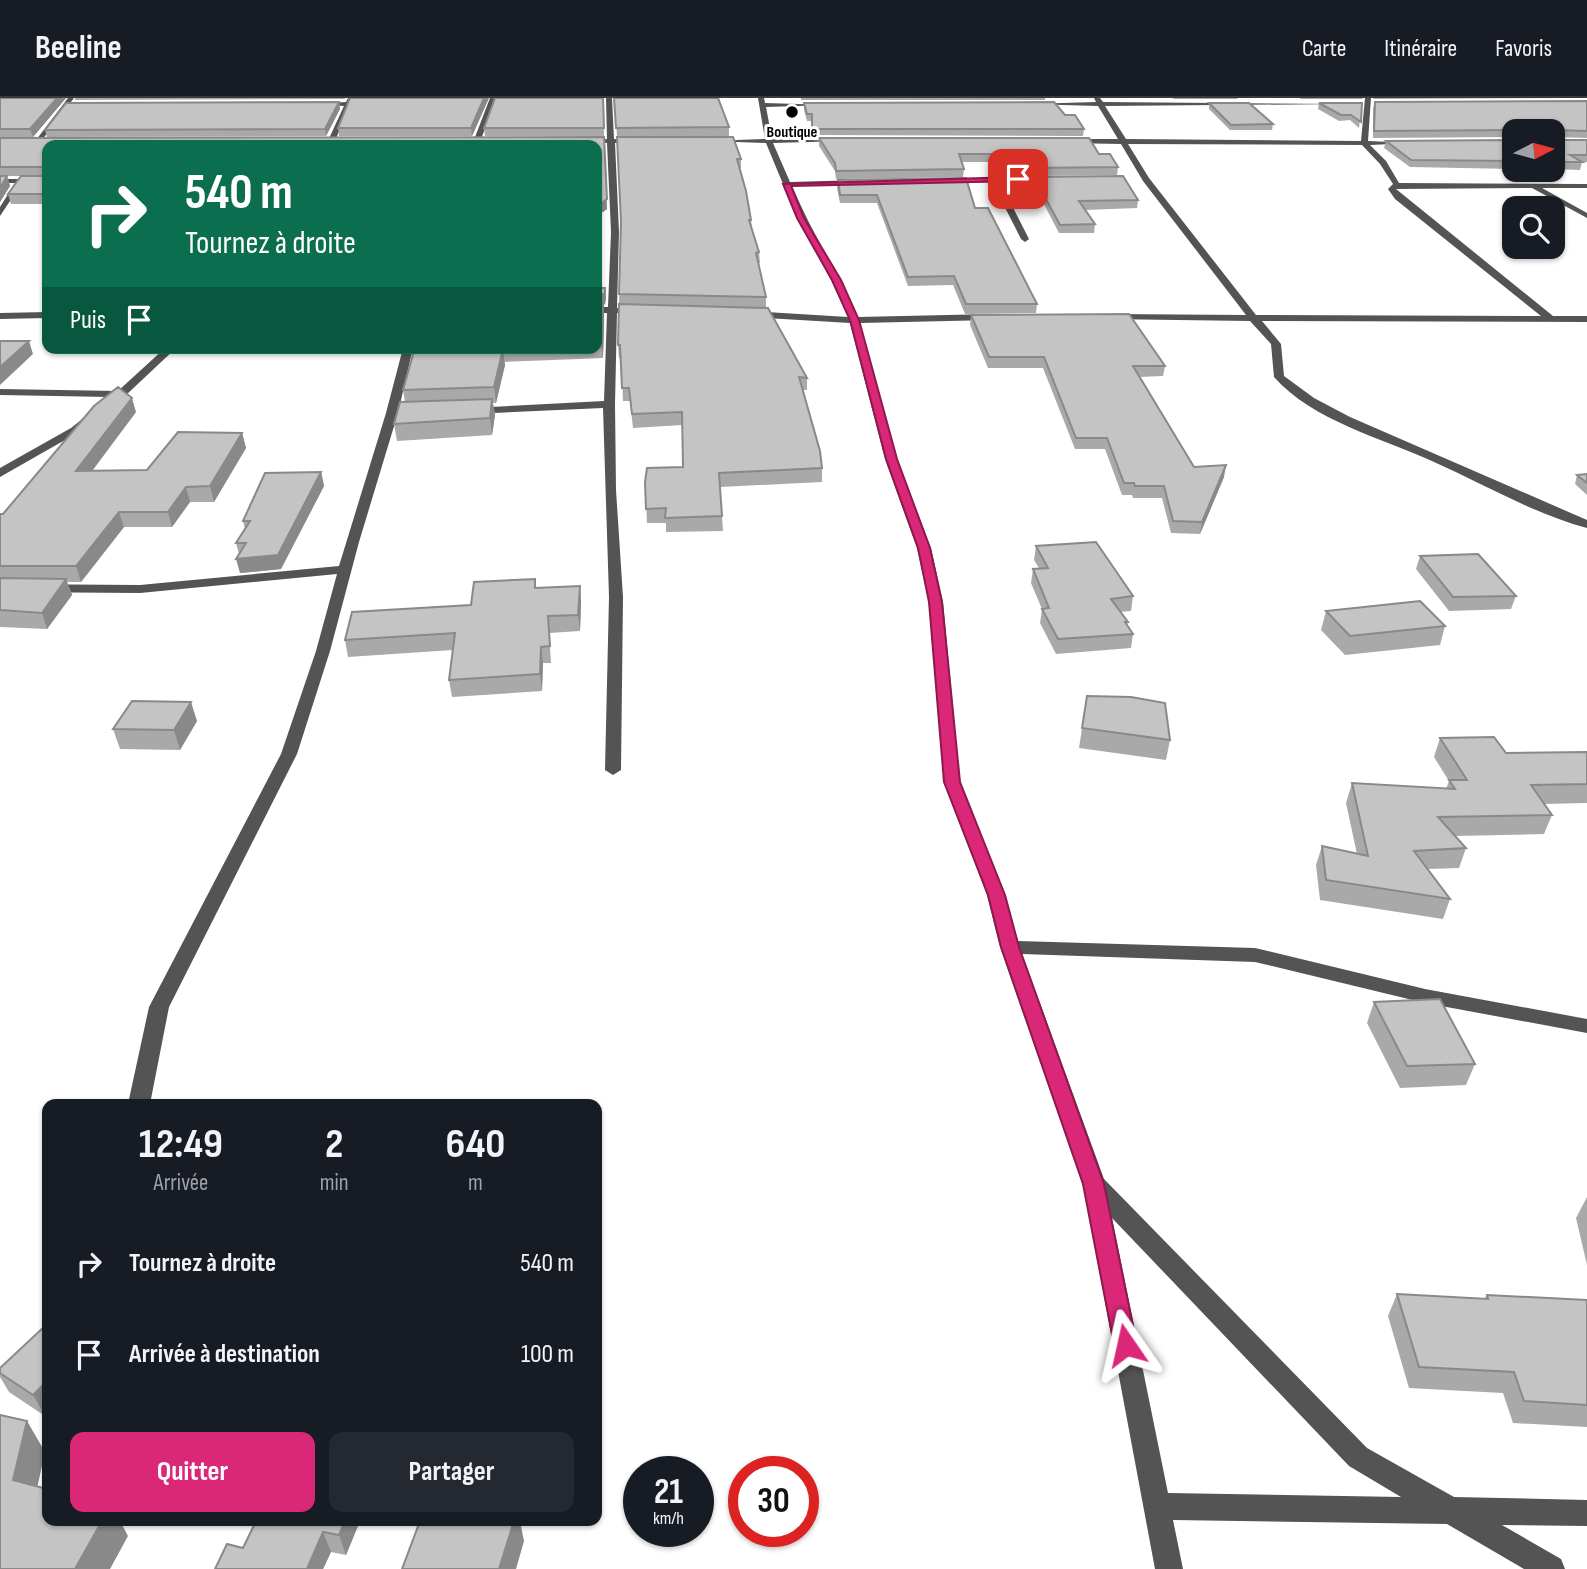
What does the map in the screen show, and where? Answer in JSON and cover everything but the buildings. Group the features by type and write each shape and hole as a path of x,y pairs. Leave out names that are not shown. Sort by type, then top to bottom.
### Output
{"street":[{"path":"476,140 492,98"},
{"path":"610,98 615,232 609,404 610,490 616,597 613,770"},
{"path":"310,104 349,101 332,140"},
{"path":"1098,101 1146,179 1254,319 1270,331 1278,344 1279,377 1295,392 1339,415 1538,506 1587,524"},
{"path":"1018,104 1098,101 1368,101 1382,104"},
{"path":"1368,101 1364,143 1392,174 1397,185"},
{"path":"36,142 69,102 77,105"},
{"path":"838,105 762,102 769,141 801,218 836,280 854,320 891,459 924,548 936,602 952,782 996,895 1010,947 1094,1184 1169,1569"},
{"path":"602,141 651,141"},
{"path":"704,141 851,141"},
{"path":"1054,141 1417,143"},
{"path":"24,142 42,142"},
{"path":"940,181 1069,179"},
{"path":"1133,179 1146,179"},
{"path":"995,180 1025,239"},
{"path":"0,181 42,181"},
{"path":"0,214 20,181"},
{"path":"787,184 870,182"},
{"path":"1550,318 1398,197 1392,189 1397,185 1587,186"},
{"path":"1532,187 1587,216"},
{"path":"602,310 650,311"},
{"path":"742,313 854,320 1004,317"},
{"path":"0,316 42,316"},
{"path":"1101,317 1587,319"},
{"path":"0,473 75,430 121,394 164,354"},
{"path":"140,1099 159,1007 289,754 323,651 345,569 398,413 407,354"},
{"path":"0,391 121,394"},
{"path":"456,412 609,404"},
{"path":"0,588 140,589 345,569"},
{"path":"1010,947 1255,955 1426,996 1587,1026"},
{"path":"1094,1184 1357,1457 1551,1569"},
{"path":"1157,1506 1587,1513"}],"place":[{"name":"Boutique","path":"792,112"}],"route":[{"path":"1018,179 787,184 801,218 836,280 854,320 870,385 886,429 891,459 924,548 936,602 952,782 996,895 1010,947 1094,1184 1126,1345"}]}
